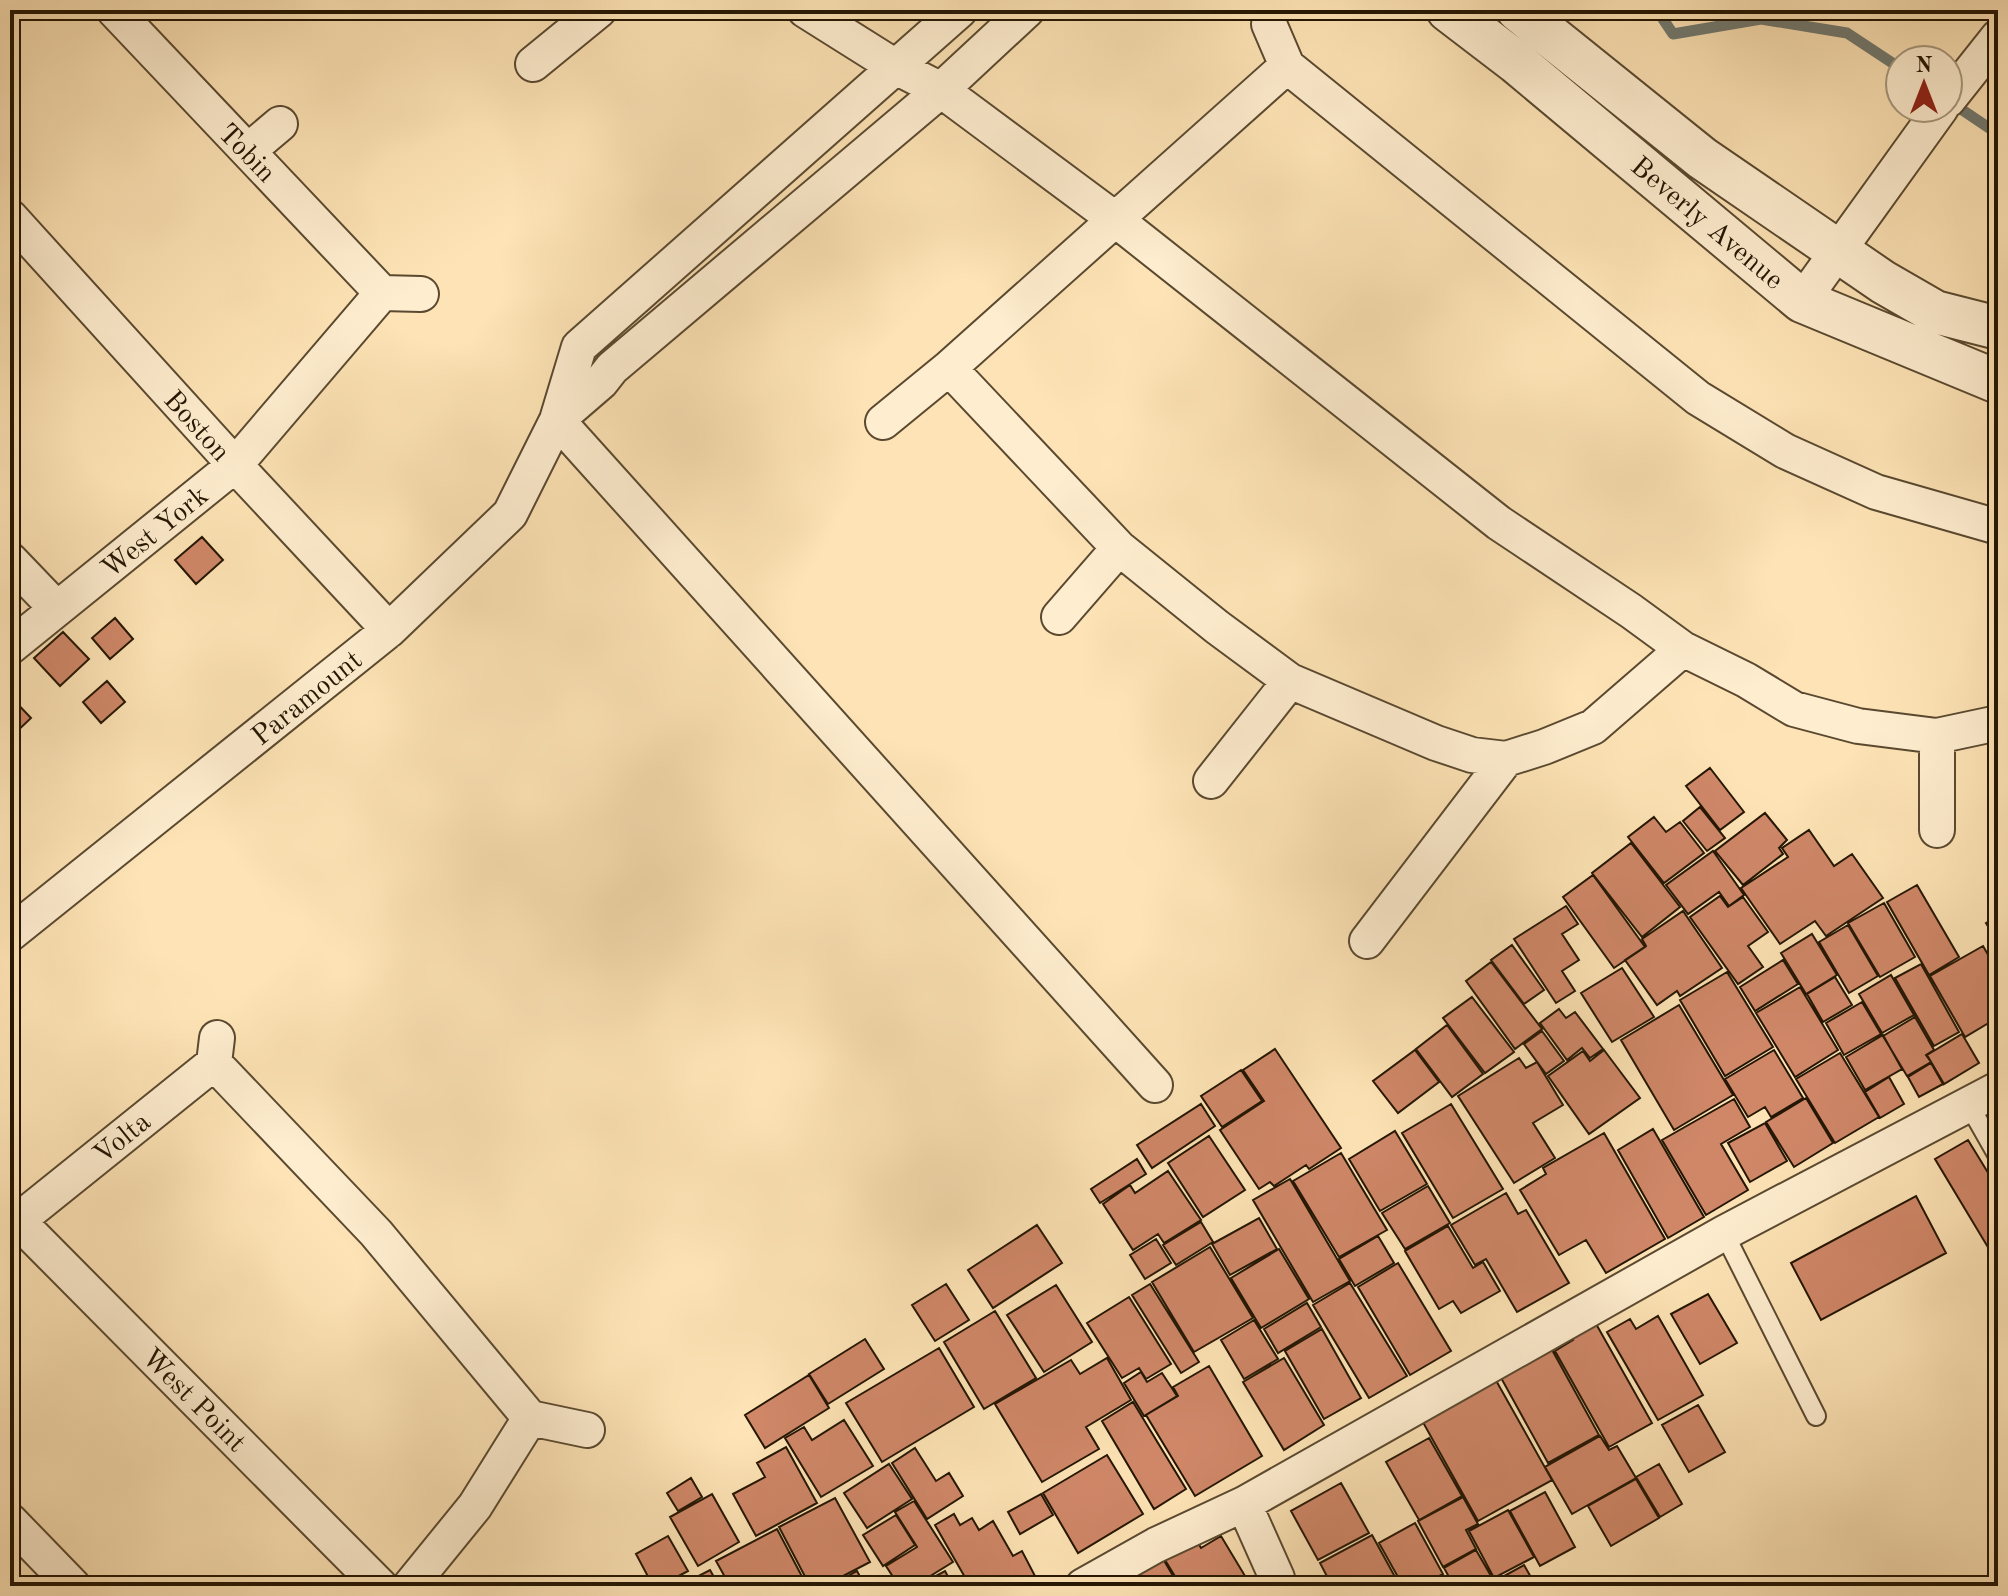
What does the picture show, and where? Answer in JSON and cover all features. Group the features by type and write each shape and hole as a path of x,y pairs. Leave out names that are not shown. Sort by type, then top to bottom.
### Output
{"street":[{"name":"Tobin","path":"114,10 382,293"},
{"path":"533,64 599,10"},
{"path":"805,10 894,66 941,90 1116,220 1499,523 1683,649 1746,680 1794,709 1858,726 1937,736 1998,723"},
{"path":"557,420 579,347 960,10"},
{"path":"557,420 601,382 612,368 941,90 1027,10"},
{"name":"Beverly Avenue","path":"1448,10 1528,72 1802,301 1998,382"},
{"name":"Beverly Avenue","path":"1518,10 1702,158 1883,282 1935,312 1998,328"},
{"path":"1269,24 1287,66 1698,398 1785,451 1876,492 1998,527"},
{"path":"1964,80 1998,37"},
{"path":"883,422 949,368 1287,66"},
{"path":"248,151 280,124"},
{"path":"1802,301 1931,124"},
{"name":"Boston","path":"10,217 389,630"},
{"path":"382,293 421,294"},
{"name":"West York","path":"10,647 235,465 382,293"},
{"path":"949,368 1119,548 1290,681 1436,743 1472,755 1506,759 1593,727 1636,693 1683,649"},
{"path":"557,420 1155,1085"},
{"name":"Paramount","path":"10,934 389,630 510,514 557,420"},
{"path":"1059,617 1119,548"},
{"path":"10,560 57,609"},
{"path":"1211,781 1290,681"},
{"path":"1937,736 1937,830"},
{"path":"1367,941 1506,759"},
{"name":"Volta","path":"12,1220 215,1050 376,1233 530,1418"},
{"path":"1083,1586 1156,1545 1244,1504 1724,1233 1984,1097"},
{"name":"West Point","path":"12,1220 380,1586"},
{"path":"410,1586 475,1506 530,1418 587,1430"},
{"path":"1244,1504 1277,1578 1274,1586"},
{"path":"10,1521 73,1586"}],"lane":[{"path":"1984,1097 1998,1156"},
{"path":"1724,1233 1816,1416"}],"building":[{"path":"202,537 223,560 196,584 175,560"},
{"path":"115,618 133,639 110,659 92,638"},
{"path":"63,632 89,659 60,686 34,658"},
{"path":"107,681 125,702 101,723 83,702"},
{"path":"10,696 31,718 10,738"},
{"path":"1710,768 1744,812 1720,830 1686,786"},
{"path":"1700,807 1725,838 1707,851 1683,821"},
{"path":"1765,813 1787,840 1779,848 1783,854 1743,885 1715,851"},
{"path":"1654,817 1666,832 1680,822 1704,853 1664,883 1628,837"},
{"path":"1809,830 1834,866 1852,854 1883,898 1826,936 1815,921 1780,944 1741,888 1788,857 1782,848"},
{"path":"1631,843 1680,907 1642,937 1592,873"},
{"path":"1713,851 1744,895 1729,906 1719,892 1688,914 1666,885"},
{"path":"1593,875 1645,947 1614,968 1563,897"},
{"path":"1917,885 1959,957 1929,975 1887,902"},
{"path":"1720,896 1728,907 1743,897 1768,932 1748,946 1763,967 1738,984 1690,917"},
{"path":"1884,903 1915,957 1880,977 1848,923"},
{"path":"1566,906 1578,924 1562,934 1579,960 1562,971 1575,991 1556,1003 1514,939"},
{"path":"1683,911 1722,968 1680,996 1677,991 1657,1005 1625,960 1646,946 1642,939"},
{"path":"1998,916 1998,943 1986,923"},
{"path":"1848,925 1878,976 1849,993 1819,942"},
{"path":"1812,934 1837,975 1806,994 1781,953"},
{"path":"1512,945 1544,990 1524,1004 1491,960"},
{"path":"1983,946 1998,972 1998,1030 1992,1021 1965,1037 1930,976"},
{"path":"1783,960 1798,984 1755,1011 1740,987"},
{"path":"1491,962 1542,1029 1515,1049 1466,981"},
{"path":"1921,964 1959,1032 1934,1046 1895,978"},
{"path":"1622,968 1654,1017 1612,1042 1581,993"},
{"path":"1727,972 1773,1047 1725,1076 1680,1000"},
{"path":"1891,975 1914,1015 1882,1033 1859,994"},
{"path":"1835,977 1852,1005 1823,1022 1807,994"},
{"path":"1800,987 1838,1050 1795,1077 1756,1013"},
{"path":"1472,997 1514,1052 1485,1073 1443,1018"},
{"path":"1862,1002 1881,1034 1844,1055 1826,1023"},
{"path":"1679,1005 1733,1095 1674,1130 1621,1040"},
{"path":"1559,1009 1566,1018 1575,1012 1603,1049 1590,1058 1582,1048 1567,1060 1540,1023"},
{"path":"1915,1017 1934,1050 1926,1055 1931,1062 1907,1076 1883,1036"},
{"path":"1447,1025 1483,1074 1452,1097 1416,1049"},
{"path":"1542,1031 1564,1061 1546,1074 1524,1044"},
{"path":"1962,1034 1979,1063 1944,1084 1927,1055"},
{"path":"1883,1035 1902,1069 1865,1090 1846,1057"},
{"path":"1275,1049 1341,1148 1309,1169 1306,1165 1274,1186 1270,1182 1259,1189 1220,1130 1264,1101 1243,1070"},
{"path":"1415,1050 1439,1082 1398,1113 1373,1081"},
{"path":"1604,1050 1640,1098 1589,1134 1548,1076 1583,1051 1590,1061"},
{"path":"1774,1050 1803,1098 1771,1117 1765,1107 1748,1117 1725,1079"},
{"path":"1840,1053 1879,1117 1835,1143 1796,1079"},
{"path":"1519,1058 1526,1068 1537,1062 1563,1105 1533,1123 1555,1158 1514,1183 1458,1096"},
{"path":"1931,1063 1943,1084 1919,1097 1908,1077"},
{"path":"1241,1070 1262,1101 1222,1127 1201,1096"},
{"path":"1889,1077 1904,1104 1880,1118 1865,1092"},
{"path":"1998,1094 1998,1127 1983,1103"},
{"path":"1806,1098 1833,1143 1794,1167 1766,1122"},
{"path":"1734,1099 1750,1127 1721,1144 1748,1190 1706,1215 1662,1140"},
{"path":"1201,1104 1215,1126 1152,1168 1137,1145"},
{"path":"1451,1104 1503,1189 1453,1218 1402,1133"},
{"path":"1765,1123 1787,1161 1750,1182 1728,1143"},
{"path":"1653,1129 1704,1217 1668,1238 1618,1150"},
{"path":"1395,1131 1427,1184 1380,1211 1349,1159"},
{"path":"1604,1133 1665,1239 1606,1273 1586,1240 1559,1255 1520,1190 1546,1174 1543,1168"},
{"path":"1209,1136 1245,1190 1203,1217 1168,1163"},
{"path":"1968,1140 1998,1189 1998,1264 1935,1159"},
{"path":"1341,1153 1387,1230 1339,1257 1293,1181"},
{"path":"1137,1159 1146,1174 1100,1203 1091,1189"},
{"path":"1168,1171 1201,1220 1164,1243 1158,1234 1133,1250 1103,1204 1130,1185 1135,1193"},
{"path":"1290,1179 1350,1281 1313,1302 1253,1200"},
{"path":"1428,1186 1450,1223 1405,1249 1382,1213"},
{"path":"1506,1193 1518,1214 1526,1210 1569,1283 1517,1312 1486,1259 1475,1265 1451,1225"},
{"path":"1916,1196 1946,1253 1821,1320 1791,1263"},
{"path":"1259,1218 1277,1249 1230,1275 1212,1244"},
{"path":"1201,1222 1213,1242 1176,1265 1163,1245"},
{"path":"1037,1225 1062,1263 993,1308 968,1270"},
{"path":"1448,1226 1473,1268 1483,1262 1500,1291 1461,1313 1453,1301 1439,1309 1405,1251"},
{"path":"1378,1236 1394,1263 1355,1286 1339,1259"},
{"path":"1156,1239 1171,1263 1145,1279 1130,1255"},
{"path":"1210,1247 1253,1318 1194,1352 1152,1282"},
{"path":"1279,1249 1309,1299 1261,1328 1231,1278"},
{"path":"1398,1263 1451,1351 1410,1375 1358,1287"},
{"path":"1350,1283 1407,1376 1369,1398 1313,1305"},
{"path":"946,1284 969,1320 935,1341 912,1305"},
{"path":"1150,1284 1199,1362 1181,1373 1132,1295"},
{"path":"1056,1285 1092,1342 1044,1372 1007,1315"},
{"path":"1708,1294 1737,1343 1700,1364 1671,1314"},
{"path":"1129,1297 1171,1364 1146,1379 1139,1368 1122,1378 1087,1323"},
{"path":"1307,1303 1321,1327 1278,1353 1264,1329"},
{"path":"995,1311 1036,1378 984,1409 944,1342"},
{"path":"1591,1315 1652,1423 1609,1447 1555,1351 1573,1340 1566,1329"},
{"path":"1658,1316 1703,1395 1658,1420 1607,1332 1630,1319 1636,1329"},
{"path":"1254,1320 1278,1359 1244,1379 1221,1340"},
{"path":"1322,1329 1361,1398 1324,1419 1285,1351"},
{"path":"865,1339 884,1369 828,1404 809,1374"},
{"path":"939,1348 974,1407 882,1462 846,1403"},
{"path":"1551,1348 1599,1435 1548,1463 1500,1376"},
{"path":"1107,1358 1131,1400 1086,1427 1099,1449 1042,1482 995,1404 1071,1360 1080,1374"},
{"path":"1284,1358 1324,1425 1284,1450 1243,1382"},
{"path":"1209,1366 1262,1456 1195,1496 1146,1415 1178,1396 1173,1387"},
{"path":"1489,1368 1552,1480 1478,1521 1415,1408"},
{"path":"1141,1372 1147,1382 1162,1373 1177,1396 1144,1416 1124,1383"},
{"path":"809,1375 829,1408 765,1448 745,1415"},
{"path":"1133,1402 1186,1489 1154,1509 1102,1421"},
{"path":"1698,1405 1725,1452 1689,1472 1662,1425"},
{"path":"844,1420 873,1466 821,1497 785,1438 804,1427 812,1440"},
{"path":"1600,1436 1609,1450 1617,1446 1636,1478 1572,1514 1545,1467"},
{"path":"1429,1438 1462,1496 1419,1520 1386,1462"},
{"path":"786,1447 817,1503 756,1536 733,1494 765,1477 757,1463"},
{"path":"915,1448 936,1481 949,1473 963,1496 927,1519 892,1463"},
{"path":"1107,1455 1143,1514 1078,1553 1043,1493"},
{"path":"889,1464 912,1499 867,1528 844,1493"},
{"path":"1659,1464 1682,1504 1660,1517 1636,1477"},
{"path":"691,1478 702,1497 678,1511 667,1493"},
{"path":"1636,1479 1659,1518 1611,1546 1588,1506"},
{"path":"1341,1483 1369,1533 1318,1560 1291,1511"},
{"path":"1545,1492 1575,1547 1540,1566 1510,1511"},
{"path":"712,1494 739,1542 698,1566 670,1517"},
{"path":"1041,1494 1053,1515 1020,1534 1008,1512"},
{"path":"1463,1497 1478,1524 1466,1530 1476,1549 1443,1567 1418,1521"},
{"path":"835,1498 870,1562 824,1586 810,1586 779,1527"},
{"path":"914,1501 953,1562 914,1586 899,1586 886,1566 917,1547 895,1512"},
{"path":"1508,1510 1534,1557 1494,1578 1469,1531"},
{"path":"954,1514 960,1525 972,1518 979,1530 993,1521 1013,1556 1022,1551 1035,1576 1017,1586 970,1586 935,1525"},
{"path":"896,1515 915,1545 883,1566 863,1535"},
{"path":"1415,1523 1443,1574 1421,1586 1403,1586 1379,1543"},
{"path":"777,1529 807,1586 730,1586 716,1561"},
{"path":"1192,1533 1201,1548 1221,1536 1251,1586 1181,1586 1160,1552"},
{"path":"1372,1535 1400,1586 1332,1586 1320,1563"},
{"path":"668,1536 688,1571 660,1586 653,1586 636,1554"},
{"path":"1476,1550 1491,1576 1474,1586 1454,1586 1444,1568"},
{"path":"1159,1552 1179,1586 1119,1586 1114,1578"},
{"path":"1524,1565 1536,1586 1486,1586"},
{"path":"710,1570 719,1586 679,1586"},
{"path":"857,1571 865,1586 830,1586"},
{"path":"945,1571 953,1586 917,1586"}],"waterway":[{"path":"1657,10 1673,34 1761,19 1847,33 1884,57"},
{"path":"1964,111 1998,134"}]}
